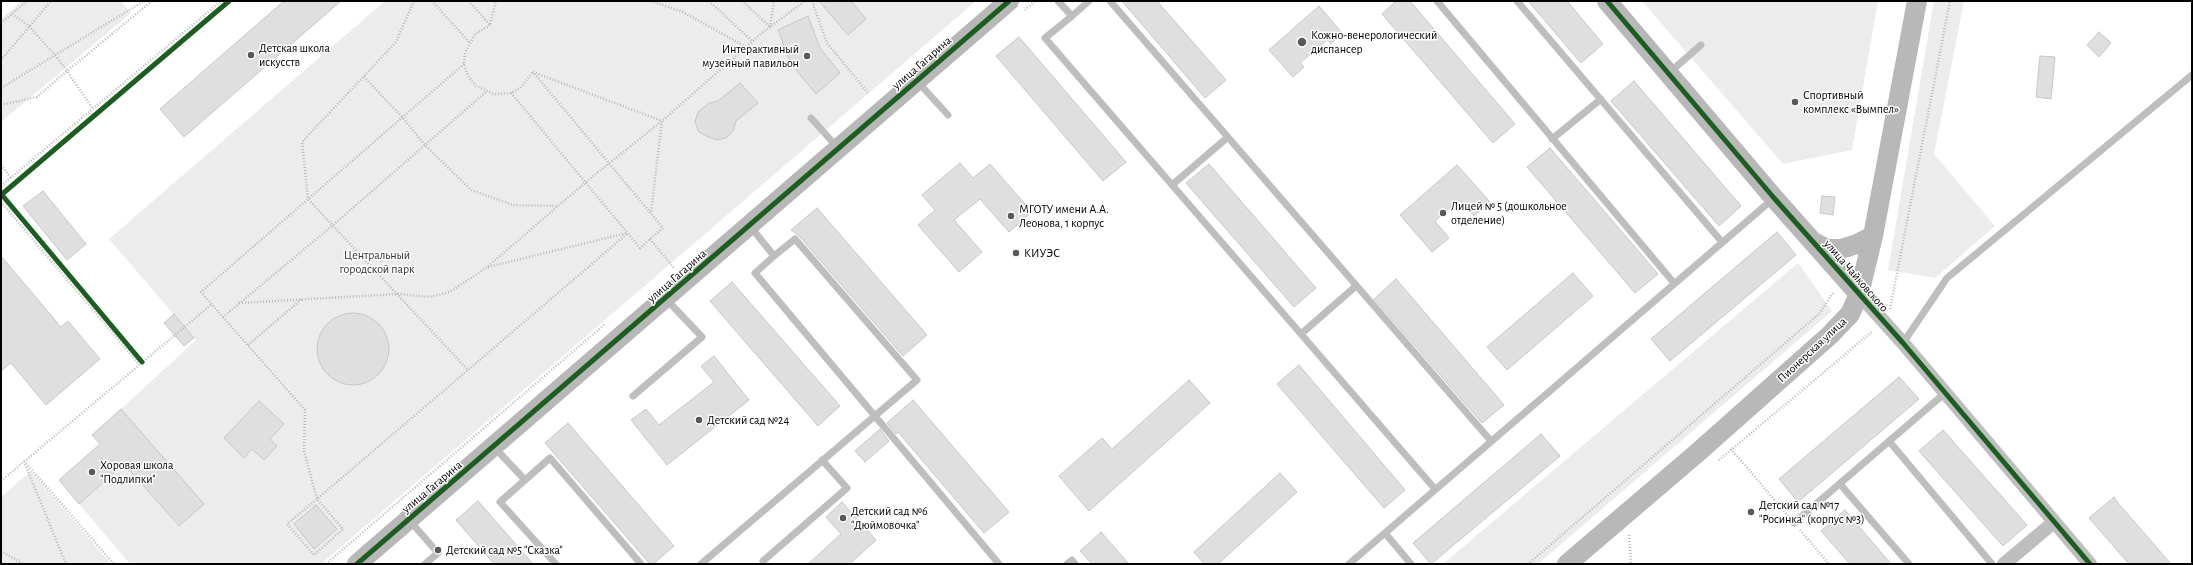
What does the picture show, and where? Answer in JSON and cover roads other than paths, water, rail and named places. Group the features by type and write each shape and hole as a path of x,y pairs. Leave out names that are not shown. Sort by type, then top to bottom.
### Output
{"street":[{"name":"улица Гагарина","path":"357,564 666,299 1009,1"},
{"name":"улица Чайковского","path":"1607,1 1774,198 1903,343 2090,564"},
{"name":"Пионерская улица","path":"1566,564 1830,335 1850,314 1859,294 1873,236 1917,1"},
{"name":"улица Чайковского","path":"1812,241 1827,249 1841,249 1857,244 1873,236"},
{"path":"2004,564 2054,522"}],"lane":[{"path":"1058,1 1072,16"},
{"path":"1089,1 1045,38 1435,489"},
{"path":"1110,1 1491,441"},
{"path":"1437,1 1674,283"},
{"path":"1517,1 1722,242"},
{"path":"1669,73 1701,45"},
{"path":"1903,343 1947,278 2192,75"},
{"path":"917,81 948,115"},
{"path":"1552,139 1601,99"},
{"path":"811,118 839,148"},
{"path":"1172,184 1228,137"},
{"path":"1348,564 1774,198"},
{"path":"750,225 774,256"},
{"path":"701,564 874,415 917,380 795,240 755,273 874,415 999,564"},
{"path":"1301,334 1356,286"},
{"path":"633,396 702,337 666,299"},
{"path":"1794,523 1945,393"},
{"path":"1889,441 1992,564"},
{"path":"494,447 525,480"},
{"path":"556,564 500,502 550,458 641,564"},
{"path":"763,561 847,488 822,460"},
{"path":"1840,484 1909,564"},
{"path":"409,520 438,553 425,564"},
{"path":"1385,533 1411,564"},
{"path":"1068,564 1072,560 1075,564"}],"place":[{"name":"Кожно-венерологический диспансер","path":"1302,42"},
{"name":"Детская школа искусств","path":"251,55"},
{"name":"Интерактивный музейный павильон","path":"807,56"},
{"name":"Спортивный комплекс «Вымпел»","path":"1795,102"},
{"name":"Лицей № 5 (дошкольное отделение)","path":"1443,213"},
{"name":"МГОТУ имени А.А. Леонова, 1 корпус","path":"1011,216"},
{"name":"КИУЭС","path":"1016,253"},
{"name":"Детский сад №24","path":"699,420"},
{"name":"Хоровая школа \"Подлипки\"","path":"92,472"},
{"name":"Детский сад №17 \"Росинка\" (корпус №3)","path":"1751,512"},
{"name":"Детский сад №6 \"Дюймовочка\"","path":"843,518"},
{"name":"Детский сад №5 \"Сказка\"","path":"438,550"}],"park label":[{"name":"Центральный городской парк","path":"377,262"}]}
